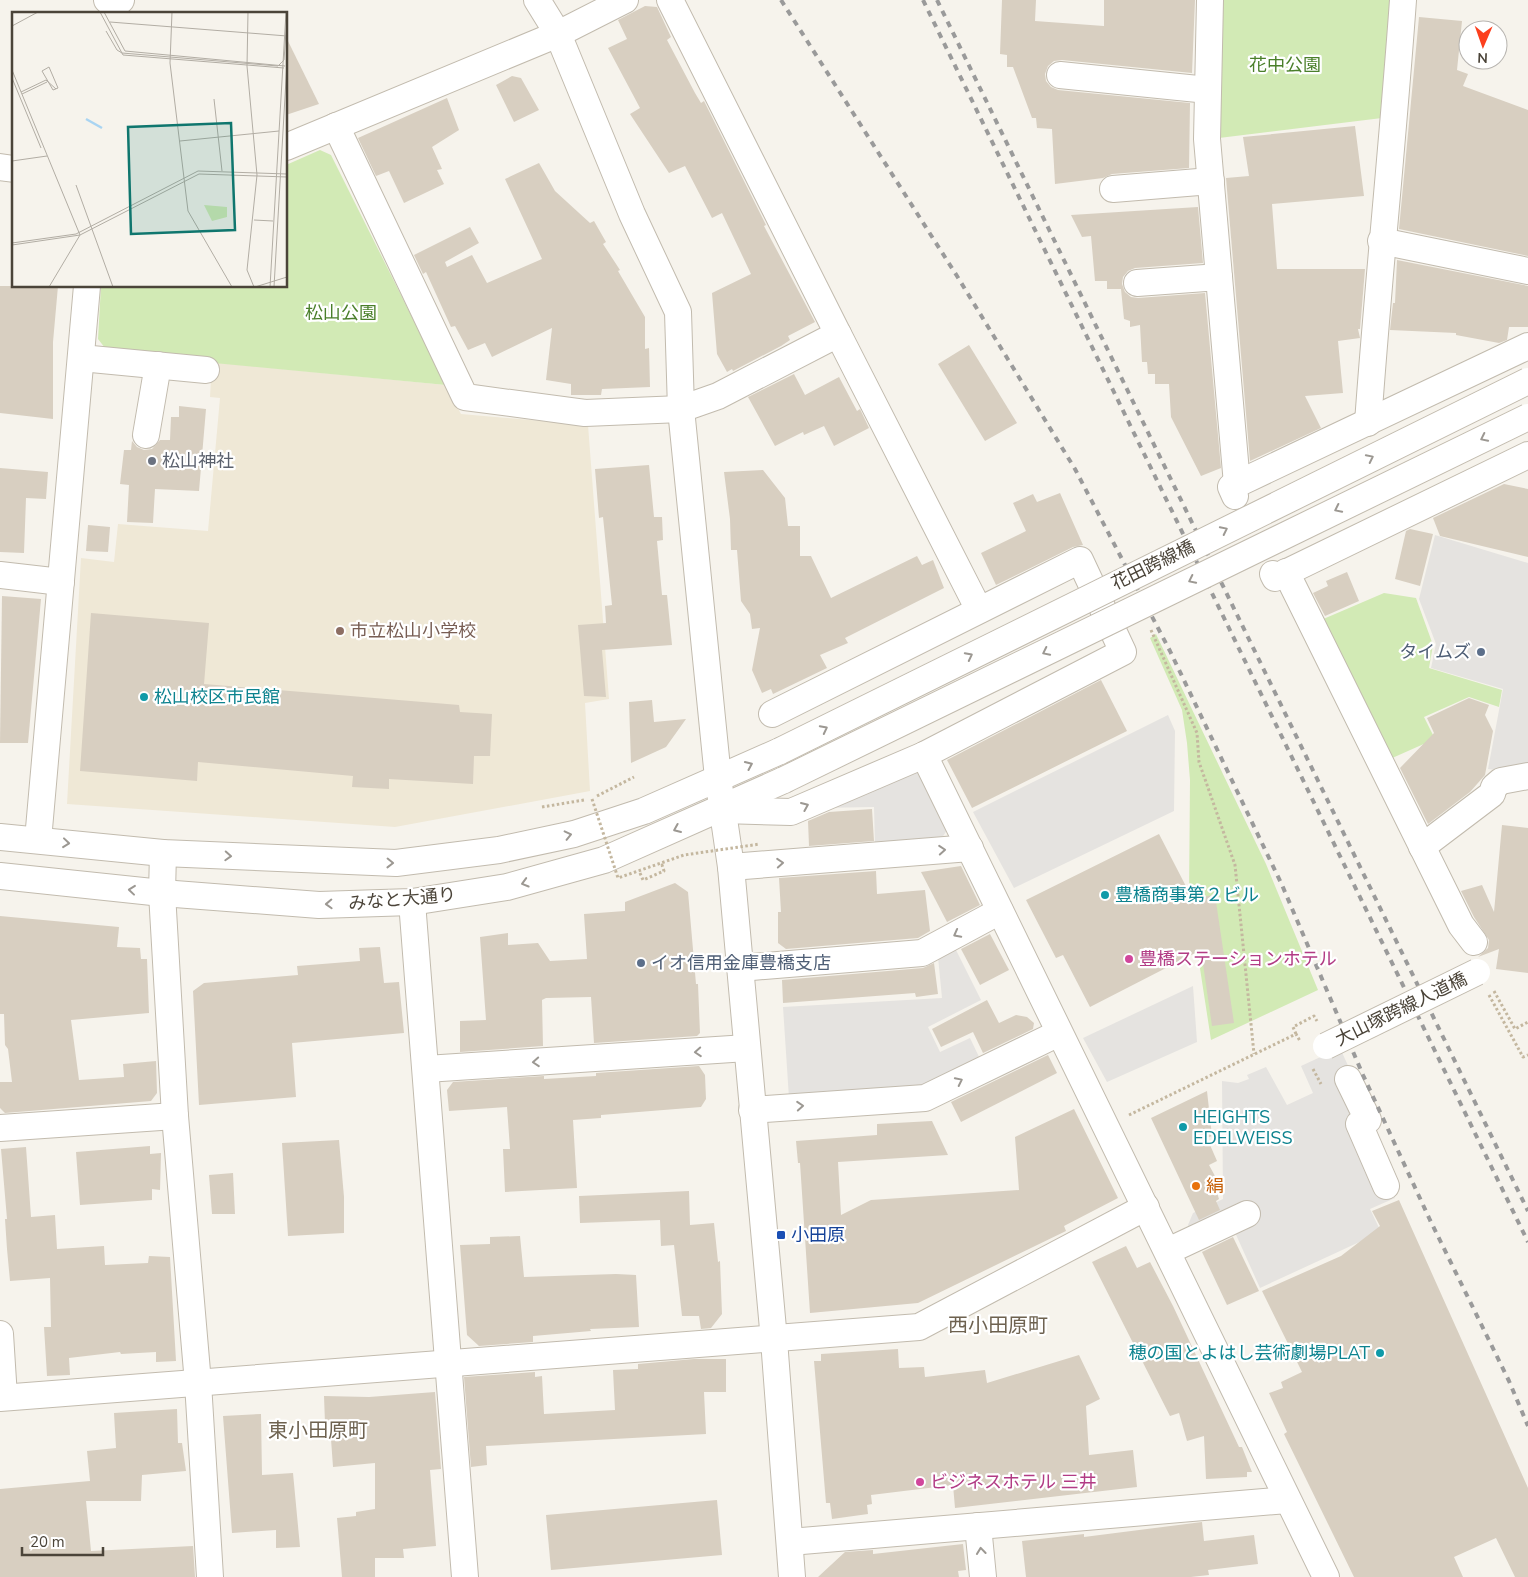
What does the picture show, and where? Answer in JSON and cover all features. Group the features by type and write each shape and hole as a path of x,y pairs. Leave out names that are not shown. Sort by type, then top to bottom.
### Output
{"street":[{"path":"537,0 558,34 632,214 678,312 681,409 718,778 731,866 774,1340 792,1577"},
{"path":"288,146 558,34 625,0"},
{"path":"670,0 979,610"},
{"path":"1210,0 1207,139 1236,490 1368,423 1528,346"},
{"path":"1368,423 1381,241 1394,116 1403,0"},
{"path":"1060,75 1208,90"},
{"path":"336,126 465,397 585,413 681,409 718,396 838,334"},
{"path":"1112,189 1211,181"},
{"path":"1381,241 1528,271"},
{"path":"1137,283 1219,277"},
{"path":"38,840 87,288"},
{"path":"81,358 206,370"},
{"path":"146,435 158,365"},
{"name":"花田跨線橋","path":"780,751 1528,381"},
{"name":"花田跨線橋","path":"784,780 1528,417"},
{"path":"1474,942 1461,925 1279,572 1528,455"},
{"path":"722,810 790,812 924,754 1123,652 1080,560 772,714"},
{"path":"0,575 61,582"},
{"name":"みなと大通り","path":"0,837 163,852 396,863 499,850 574,834 644,811 780,751"},
{"path":"924,754 1326,1577"},
{"path":"1422,848 1492,794 1494,786 1501,781 1528,776"},
{"name":"みなと大通り","path":"0,876 162,893 319,905 412,902 507,888 604,860 722,810 784,780"},
{"path":"731,866 970,848"},
{"path":"163,852 162,893 175,1116 198,1383 210,1577"},
{"path":"412,902 450,1364 465,1577"},
{"path":"740,968 922,953 1000,911"},
{"name":"大山塚跨線人道橋","path":"1326,1046 1477,972"},
{"path":"752,1110 925,1098 1059,1033"},
{"path":"426,1070 747,1048"},
{"path":"1348,1079 1368,1120 1359,1124 1386,1186"},
{"path":"0,1128 175,1116"},
{"path":"0,1334 2,1398 774,1340 919,1327 1146,1207"},
{"path":"1168,1252 1247,1214"},
{"path":"790,1542 1287,1500"},
{"path":"978,1526 984,1577"}],"path":[{"path":"1146,622 1197,733 1199,762 1235,865 1254,1054"},
{"path":"542,807 592,799 634,777"},
{"path":"592,799 618,878 641,871 662,865 664,871 643,880 641,871"},
{"path":"641,871 684,854 760,844"},
{"path":"1477,972 1523,1057 1528,1055"},
{"path":"1300,1042 1293,1027 1314,1016 1317,1022"},
{"path":"1107,1126 1296,1034"}],"shaded area":[{"name":"市立松山小学校","path":"212,362 446,385 461,414 588,425 609,699 585,703 590,791 395,827 67,804 81,558 114,562 118,524 208,531 220,398 210,397"},
{"name":"タイムズ","path":"1435,535 1528,563 1528,770 1504,771 1488,769 1503,689 1431,668 1436,644 1419,599"},
{"path":"1168,715 1175,731 1174,811 1014,888 973,812"},
{"path":"917,770 947,830 940,841 875,845 874,807 820,808"},
{"path":"955,948 981,1000 928,1027 940,1052 970,1038 980,1059 923,1090 789,1098 783,1007 942,998 938,957"},
{"path":"1193,986 1197,1042 1107,1082 1083,1038"},
{"path":"1340,1048 1370,1114 1374,1147 1395,1198 1370,1209 1381,1232 1260,1288 1233,1228 1198,1244 1188,1225 1193,1213 1223,1199 1222,1081 1238,1083 1249,1079 1247,1075 1266,1067 1287,1105 1313,1093 1301,1066"}],"green space":[{"name":"花中公園","path":"1221,0 1391,0 1382,118 1219,138"},
{"name":"松山公園","path":"320,150 331,155 446,385 109,353 98,339 101,288 288,288 288,164"},
{"path":"1384,593 1416,598 1433,645 1429,668 1502,690 1499,707 1469,697 1424,717 1435,739 1390,759 1321,620"},
{"path":"1156,634 1266,864 1318,990 1211,1040 1189,897 1190,780 1187,743 1182,710 1150,638"}],"building":[{"path":"1002,0 1036,0 1035,21 1104,26 1104,0 1195,0 1192,73 1062,60 1054,61 1048,66 1045,74 1046,81 1051,87 1058,90 1190,103 1189,168 1112,174 1103,178 1055,184 1052,129 1037,128 1036,118 1032,118 1013,67 1007,67 1007,55 1000,54"},
{"path":"645,6 657,7 671,37 667,40 701,103 704,101 766,225 764,226 815,322 788,336 790,340 781,346 733,371 732,369 727,372 717,354 712,293 751,274 722,213 712,218 685,166 669,173 630,114 640,108 608,48 627,39 618,20"},
{"path":"1419,17 1458,21 1457,70 1468,74 1463,86 1528,110 1528,256 1399,229"},
{"path":"288,41 319,104 288,114"},
{"path":"512,76 521,78 539,110 514,122 496,85"},
{"path":"447,98 459,130 432,147 442,169 437,170 444,184 404,203 389,171 376,176 358,138"},
{"path":"1355,126 1364,196 1272,204 1277,269 1365,269 1360,329 1358,329 1360,338 1338,341 1343,393 1305,396 1321,428 1250,461 1226,178 1249,176 1243,137"},
{"path":"539,163 555,191 590,223 594,221 606,242 603,244 620,270 618,271 645,317 645,349 649,348 650,387 602,389 601,395 571,395 571,384 546,380 552,328 492,357 485,343 468,350 455,326 451,327 426,272 423,274 414,255 470,227 479,243 445,262 447,267 472,255 487,283 542,259 505,179"},
{"path":"1198,207 1203,263 1135,268 1128,271 1123,277 1122,284 1125,292 1131,297 1138,298 1205,293 1221,468 1201,476 1171,417 1169,384 1155,384 1155,374 1148,374 1147,362 1142,362 1140,325 1130,327 1130,321 1124,319 1121,289 1107,289 1107,281 1095,281 1091,236 1082,237 1071,215"},
{"path":"1397,260 1528,286 1528,327 1509,327 1507,340 1499,343 1456,335 1456,333 1390,330 1393,303 1395,303"},
{"path":"0,286 12,286 12,288 58,288 53,342 53,419 0,413"},
{"path":"969,345 1017,423 985,441 938,364"},
{"path":"794,374 805,395 839,377 857,411 860,409 869,428 834,446 824,426 804,435 803,432 775,446 748,397"},
{"path":"179,406 206,409 199,491 155,489 153,523 127,522 129,485 120,484 124,450 131,450 132,441 137,447 144,450 152,449 160,440 170,440 171,417 179,417"},
{"path":"649,465 654,517 662,517 663,540 657,541 662,595 667,595 672,645 602,650 606,697 584,696 578,625 606,623 605,606 612,605 603,517 599,518 595,469"},
{"path":"0,468 48,472 46,499 26,498 24,553 0,552"},
{"path":"763,470 785,498 788,526 800,526 800,556 811,556 831,598 917,556 922,565 933,560 944,588 845,638 848,643 820,655 827,668 773,694 771,689 762,693 752,670 760,628 752,629 750,614 741,601 737,550 731,550 730,519 724,472"},
{"path":"1504,484 1528,489 1528,557 1440,536 1433,518"},
{"path":"1060,493 1083,545 1073,547 996,585 981,553 1026,531 1013,503 1033,494 1037,502"},
{"path":"88,525 110,527 108,552 86,551"},
{"path":"1410,529 1433,534 1420,586 1395,579 1406,531"},
{"path":"1347,572 1359,601 1325,616 1313,593 1328,586 1326,581"},
{"path":"2,596 41,599 28,743 0,743"},
{"path":"91,613 209,623 204,684 459,705 460,712 492,714 490,756 474,756 473,784 389,779 389,789 352,787 353,776 198,762 197,781 80,771"},
{"path":"1101,680 1127,731 972,808 947,760"},
{"path":"1469,698 1489,705 1485,715 1493,731 1485,775 1470,792 1428,824 1400,768 1434,733 1427,718"},
{"path":"652,700 654,722 686,719 666,747 631,763 629,702"},
{"path":"872,809 874,841 809,846 808,821 829,812"},
{"path":"1502,825 1528,828 1528,973 1496,969 1499,949 1478,957 1488,948 1489,940 1474,917 1461,891 1482,885 1494,912"},
{"path":"1159,834 1192,898 1215,895 1234,1023 1212,1026 1201,950 1090,1007 1063,955 1056,958 1026,900"},
{"path":"961,866 980,905 947,922 921,872"},
{"path":"876,871 877,894 925,890 930,931 918,938 786,949 778,943 778,912 781,912 779,878"},
{"path":"675,883 688,892 696,984 698,984 700,1033 697,1036 594,1043 591,997 546,998 542,1000 543,1046 460,1052 460,1021 486,1020 480,937 508,933 508,945 538,943 550,961 587,959 584,914 625,911 625,902"},
{"path":"0,916 119,927 117,947 140,948 141,959 147,959 149,1013 71,1020 79,1080 124,1077 123,1064 156,1061 157,1093 151,1101 5,1113 0,1108 0,1082 12,1082 8,1049 5,1045 4,1014 0,1014"},
{"path":"990,934 1009,970 980,985 961,949"},
{"path":"380,947 384,983 399,982 404,1033 292,1043 296,1097 199,1105 193,991 204,983 298,975 297,966 360,961 359,948"},
{"path":"934,963 938,994 916,997 915,993 783,1003 782,980 923,968"},
{"path":"987,1000 999,1023 1016,1015 1027,1017 1034,1023 1033,1029 983,1053 973,1032 941,1047 932,1029"},
{"path":"1048,1055 1057,1073 961,1122 951,1102"},
{"path":"699,1066 705,1075 706,1099 701,1107 601,1115 601,1118 573,1120 577,1188 505,1192 503,1149 510,1149 507,1107 449,1111 447,1090 453,1082 544,1076 544,1079 596,1076 596,1073"},
{"name":"HEIGHTS EDELWEISS","path":"1207,1091 1212,1136 1207,1138 1217,1161 1209,1165 1215,1176 1212,1177 1219,1199 1216,1201 1220,1210 1199,1220 1151,1118"},
{"path":"1074,1109 1118,1198 1064,1226 1066,1231 918,1303 810,1313 800,1163 798,1163 796,1141 877,1135 877,1124 932,1121 948,1155 838,1162 841,1215 871,1200 1019,1190 1015,1137"},
{"path":"339,1140 344,1197 344,1233 288,1236 282,1143"},
{"path":"150,1146 150,1154 161,1153 160,1190 152,1189 152,1200 80,1205 76,1152"},
{"path":"26,1147 31,1217 55,1215 57,1249 104,1246 105,1265 148,1263 149,1256 170,1257 176,1361 156,1362 156,1352 121,1354 120,1352 69,1358 70,1375 47,1376 44,1327 51,1327 50,1278 10,1281 7,1249 5,1219 7,1219 1,1149"},
{"path":"233,1173 235,1214 212,1214 209,1175"},
{"path":"689,1191 690,1225 714,1223 718,1262 720,1261 722,1314 711,1328 701,1329 699,1316 682,1316 674,1245 661,1246 660,1220 580,1223 579,1196"},
{"name":"穂の国とよはし芸術劇場PLAT","path":"1399,1200 1528,1488 1528,1577 1515,1577 1496,1538 1454,1557 1463,1577 1354,1577 1284,1434 1287,1432 1269,1393 1283,1388 1281,1382 1302,1372 1262,1291 1341,1256 1380,1226 1372,1211"},
{"path":"520,1236 524,1277 636,1275 639,1327 590,1329 591,1331 533,1336 533,1342 479,1346 467,1335 460,1245 490,1244 490,1237"},
{"path":"1233,1237 1259,1291 1227,1305 1202,1252"},
{"path":"1126,1246 1137,1268 1150,1262 1173,1306 1239,1447 1242,1447 1252,1472 1247,1472 1247,1477 1206,1479 1204,1436 1187,1441 1179,1413 1170,1416 1092,1262"},
{"path":"898,1349 899,1368 924,1367 925,1377 985,1370 987,1383 1079,1355 1100,1399 1086,1406 1089,1455 1133,1450 1137,1487 955,1508 953,1485 871,1495 872,1504 867,1505 868,1514 832,1519 830,1503 826,1503 814,1361 821,1361 821,1354"},
{"path":"694,1359 726,1359 726,1392 704,1392 706,1434 486,1446 487,1465 471,1467 464,1377 535,1372 535,1377 542,1376 544,1414 615,1410 613,1370 638,1369 638,1364"},
{"path":"435,1392 441,1469 430,1470 436,1546 403,1549 404,1558 375,1558 375,1577 342,1577 337,1518 356,1516 356,1512 375,1509 375,1463 333,1467 330,1425 325,1423 324,1396 369,1397"},
{"path":"177,1409 178,1443 182,1443 186,1471 142,1475 141,1501 86,1501 91,1551 193,1546 195,1577 0,1577 0,1489 90,1481 87,1451 116,1448 114,1413"},
{"path":"261,1414 262,1475 293,1473 300,1547 276,1548 276,1530 232,1533 223,1416"},
{"path":"717,1500 722,1555 551,1570 546,1515"},
{"path":"1202,1522 1204,1541 1254,1535 1258,1564 1208,1570 1209,1575 1191,1577 1026,1577 1022,1541 1084,1534 1084,1537"},
{"path":"963,1544 966,1570 958,1571 959,1577 818,1577 845,1552 873,1550 873,1554"}],"railway":[{"path":"781,0 957,276 1075,469 1170,651 1282,885 1363,1075 1430,1220 1509,1381 1528,1426"},
{"path":"923,0 1528,1242"},
{"path":"937,0 1528,1211"}],"place":[{"name":"松山神社","path":"152,461"},
{"name":"市立松山小学校","path":"340,631"},
{"name":"タイムズ","path":"1481,652"},
{"name":"松山校区市民館","path":"144,697"},
{"name":"豊橋商事第２ビル","path":"1105,895"},
{"name":"豊橋ステーションホテル","path":"1129,959"},
{"name":"イオ信用金庫豊橋支店","path":"641,963"},
{"name":"HEIGHTS EDELWEISS","path":"1183,1127"},
{"name":"絹","path":"1196,1186"},
{"name":"小田原","path":"781,1235"},
{"name":"穂の国とよはし芸術劇場PLAT","path":"1380,1353"},
{"name":"ビジネスホテル 三井","path":"920,1482"}],"district":[{"name":"西小田原町","path":"998,1325"},
{"name":"東小田原町","path":"318,1430"}]}
